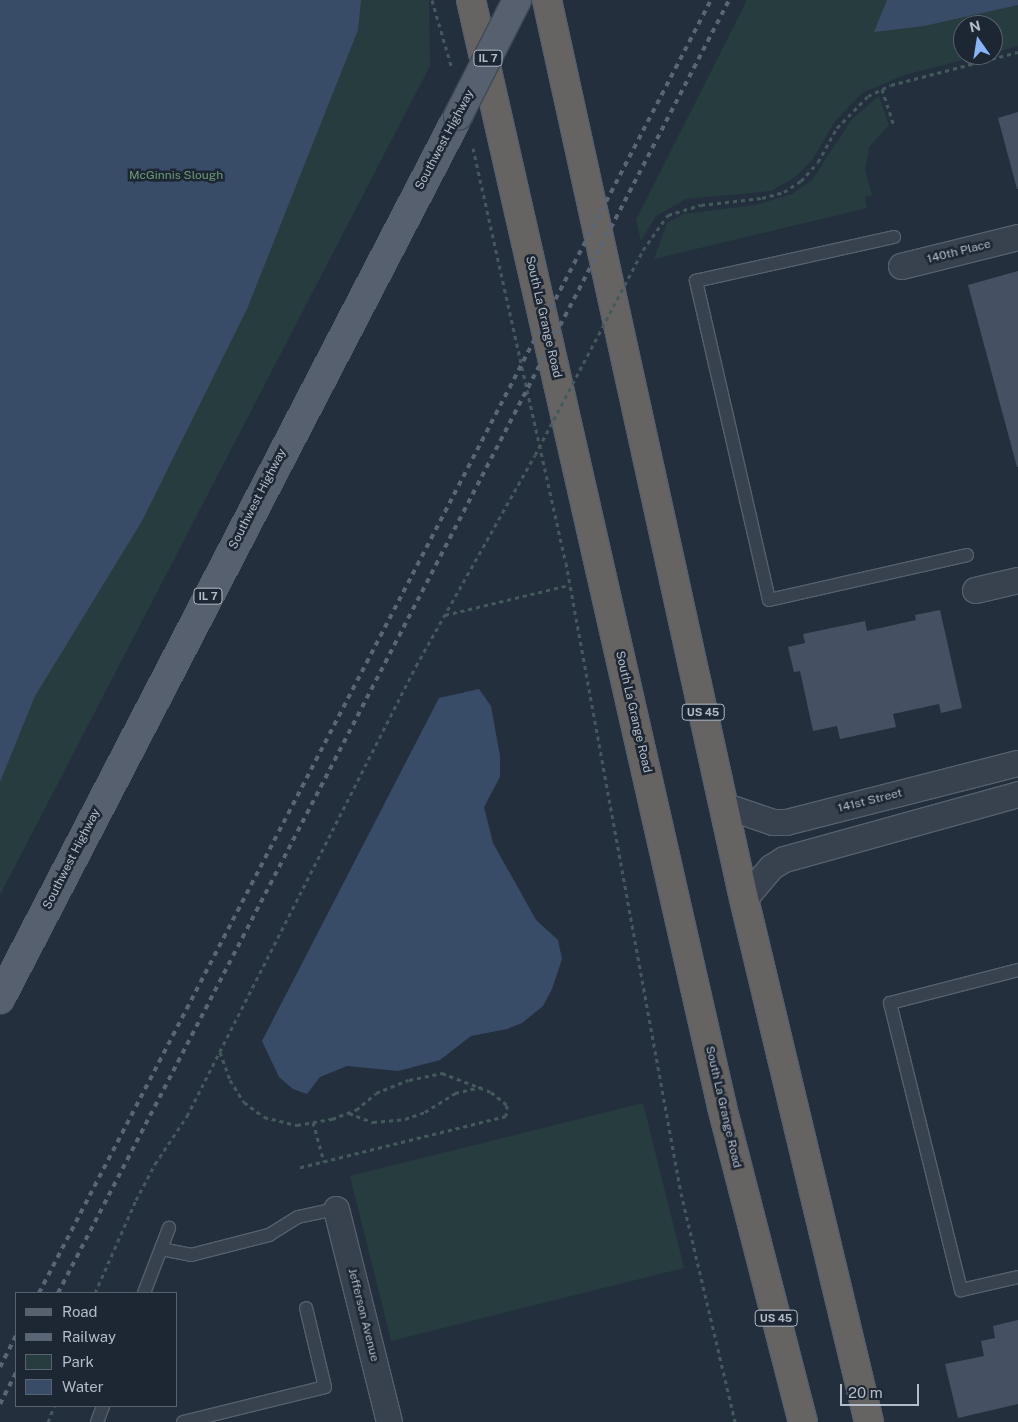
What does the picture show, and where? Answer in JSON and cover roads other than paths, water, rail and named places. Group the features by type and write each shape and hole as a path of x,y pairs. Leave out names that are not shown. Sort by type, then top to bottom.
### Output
{"highway":[{"name":"South La Grange Road","path":"471,0 720,1097 803,1422"},
{"name":"US 45","path":"547,0 744,899 869,1422"}],"main road":[{"name":"Southwest Highway","path":"0,999 517,0"}],"street":[{"name":"140th Place","path":"900,266 1018,237"},
{"path":"975,590 1018,580"},
{"name":"141st Street","path":"723,805 773,822 786,822 1018,763"},
{"path":"744,899 771,867 784,859 1018,794"},
{"name":"Jefferson Avenue","path":"336,1209 389,1422"}],"lane":[{"path":"894,237 696,281 769,600 967,555"},
{"path":"1018,970 890,1003 961,1290 1018,1277"},
{"path":"162,1249 191,1254 269,1235 298,1217 336,1209"},
{"path":"144,1292 169,1228"},
{"path":"183,1422 325,1387 306,1308"},
{"path":"97,1422 103,1407"}],"water":[{"name":"McGinnis Slough","path":"0,0 361,0 358,30 247,309 142,521 35,696 0,782"},
{"path":"887,0 1018,0 1018,5 973,15 953,15 953,20 924,26 874,32"},
{"path":"479,689 491,706 500,756 500,777 484,807 493,843 536,920 558,940 562,959 552,989 543,1006 522,1023 507,1029 471,1036 440,1060 398,1071 347,1066 320,1077 307,1094 293,1089 279,1077 262,1041 439,698"}],"railway":[{"path":"40,1292 711,0"},
{"path":"59,1292 729,0"},
{"path":"0,1367 15,1338"},
{"path":"0,1404 15,1375"}]}
